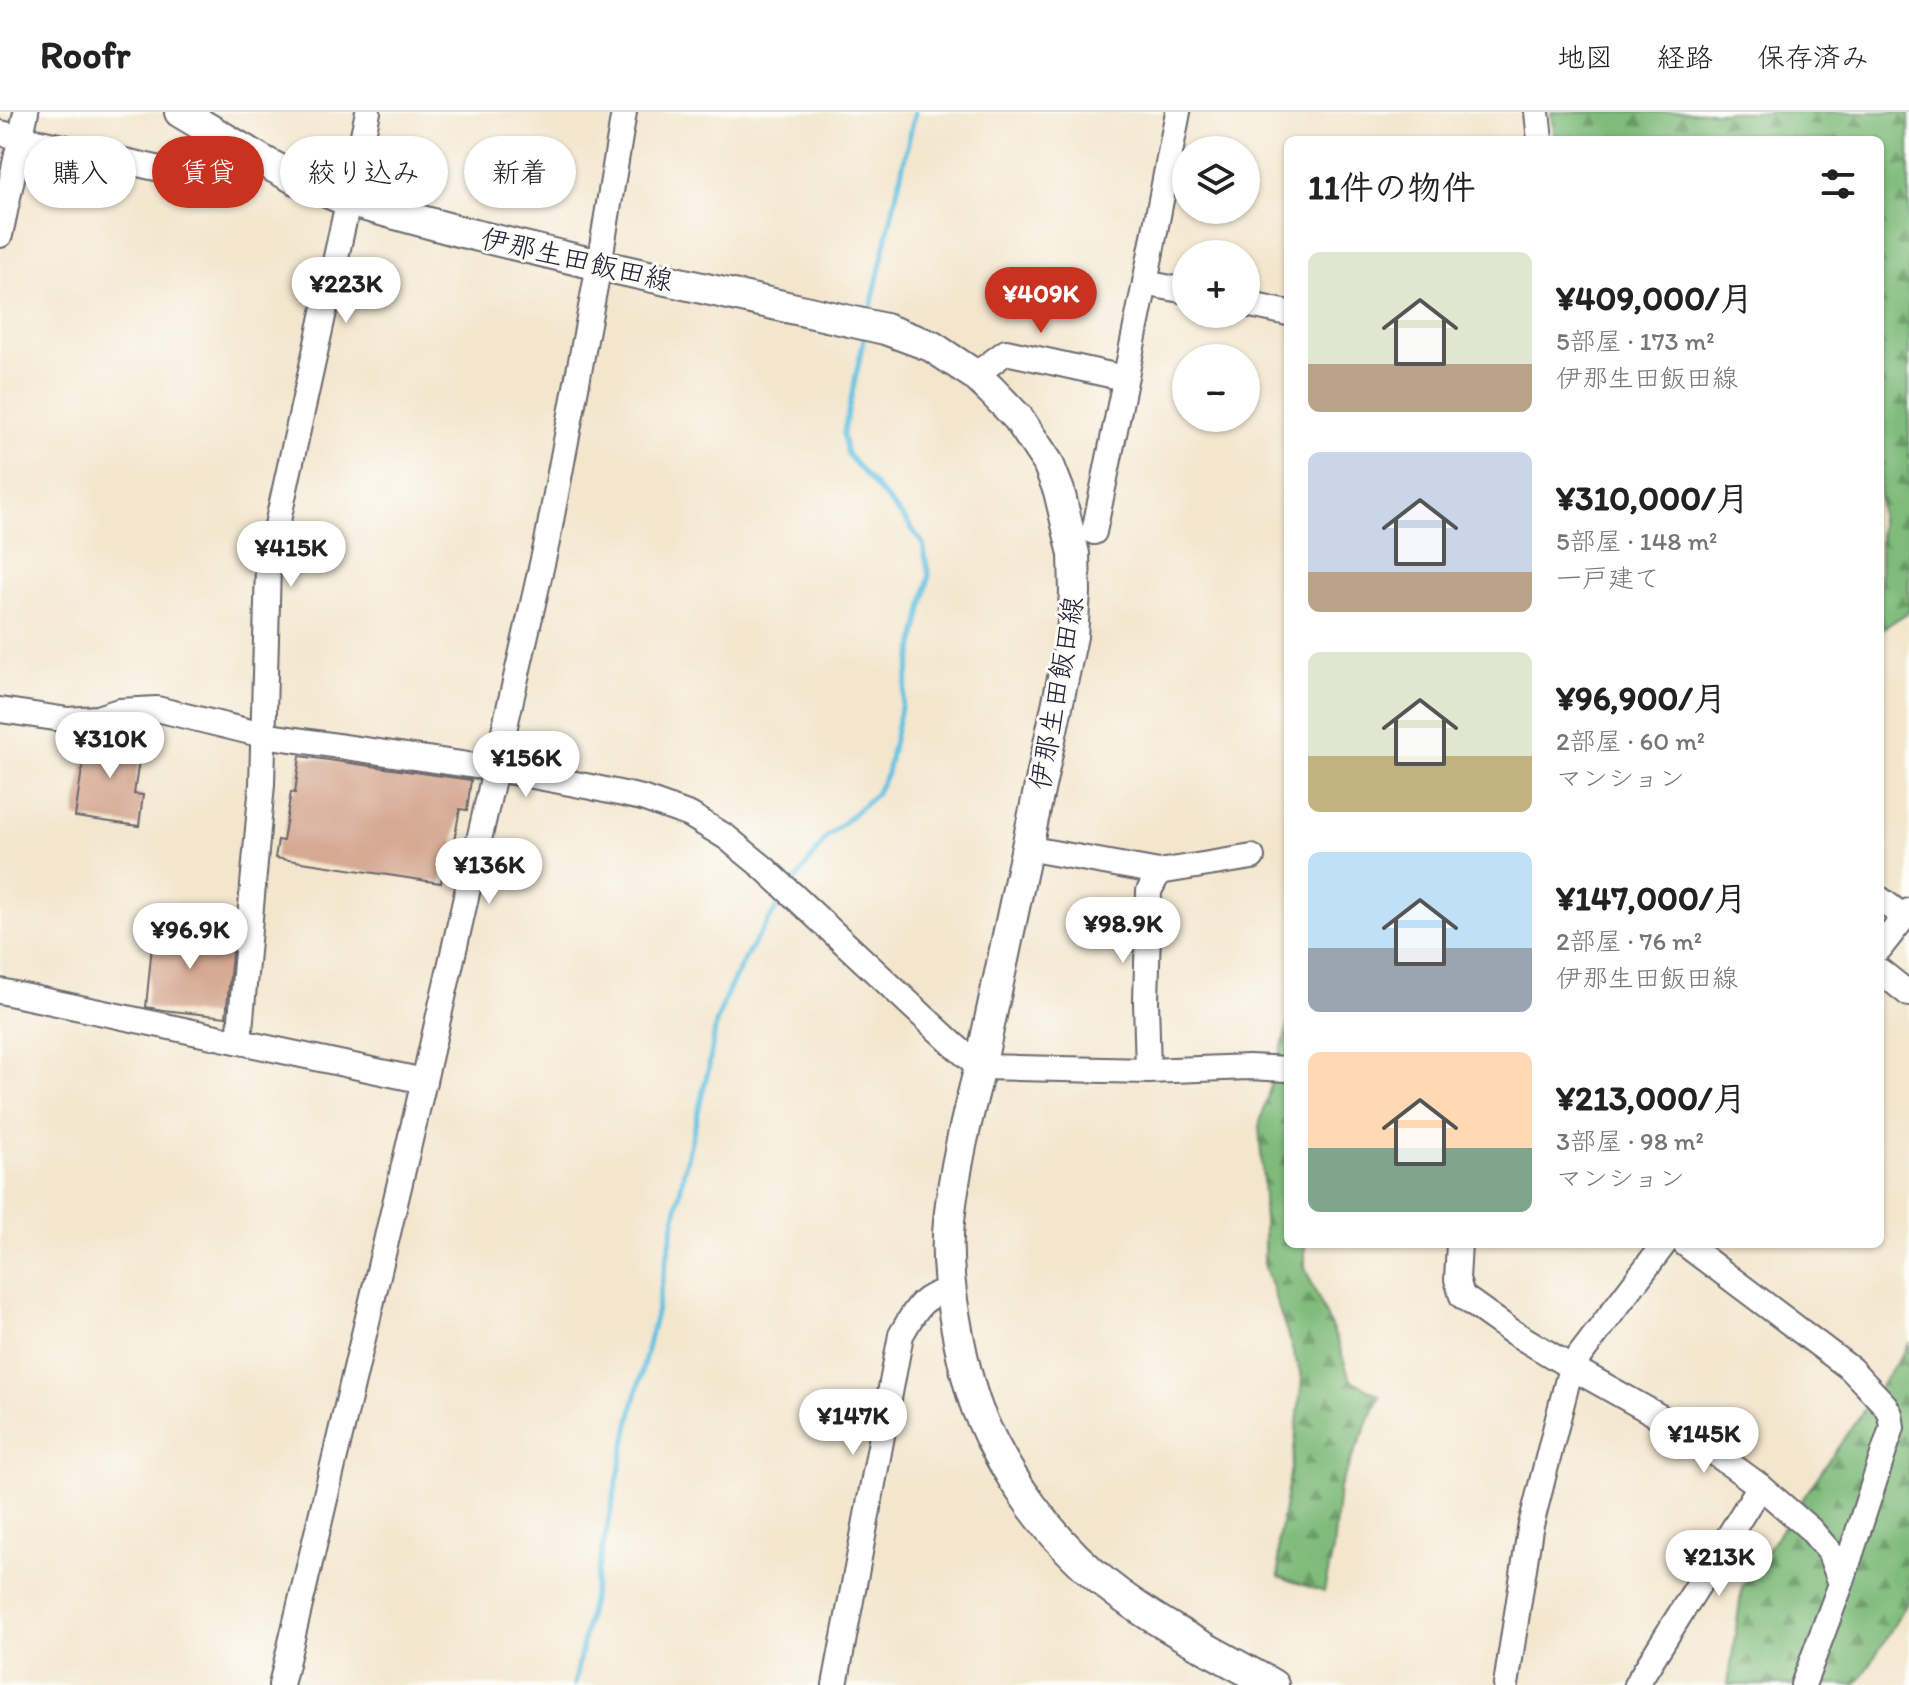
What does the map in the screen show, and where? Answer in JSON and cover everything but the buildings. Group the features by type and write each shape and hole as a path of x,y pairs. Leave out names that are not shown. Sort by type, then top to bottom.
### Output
{"main road":[{"name":"伊那生田飯田線","path":"180,112 219,136"},
{"name":"伊那生田飯田線","path":"374,208 599,265 885,329 931,346 975,375 1018,418 1048,463 1064,505 1074,554 1072,636 980,1067 963,1133 948,1223 949,1291 964,1367 977,1409 1010,1474 1054,1534 1082,1564 1141,1610 1273,1685"}],"street":[{"path":"0,235 10,135 26,112"},
{"path":"363,136 368,112"},
{"path":"281,1685 547,542 624,112"},
{"path":"1094,532 1178,112"},
{"path":"1537,112 1540,136"},
{"path":"10,135 152,167"},
{"path":"239,1041 262,784 268,566 346,208"},
{"path":"1145,283 1172,288"},
{"path":"1260,307 1284,312"},
{"path":"975,375 1006,352 1124,378"},
{"path":"0,710 68,720 97,718 119,711 157,709 263,735 496,769 642,798 690,815 726,837 764,868 980,1067 1148,1071 1284,1069"},
{"path":"1026,848 1159,872 1252,857"},
{"path":"1148,1071 1149,891 1159,872"},
{"path":"1884,901 1907,914 1884,943"},
{"path":"1884,974 1909,994"},
{"path":"0,991 424,1081"},
{"path":"1459,1248 1457,1279 1462,1296 1511,1331 1680,1428 1760,1486 1810,1529 1829,1551 1841,1584"},
{"path":"1506,1685 1530,1529 1571,1367 1661,1248"},
{"path":"1690,1248 1851,1369 1890,1414 1892,1427 1841,1584 1803,1685"},
{"path":"835,1685 901,1335 924,1301 933,1294 949,1291"},
{"path":"1636,1685 1760,1486"}],"green space":[{"path":"1551,112 1909,112 1909,612 1884,628 1884,136 1554,136"},
{"path":"1284,1039 1284,1248 1305,1248 1305,1268 1338,1342 1350,1379 1380,1396 1339,1488 1333,1550 1324,1592 1279,1577 1278,1541 1294,1451 1302,1378 1264,1264 1264,1196 1259,1126"},
{"path":"1909,1344 1909,1600 1855,1685 1728,1685 1742,1587"}],"waterway":[{"path":"869,316 915,112"},
{"path":"793,884 827,837 876,794 887,773 929,576 923,544 847,454 843,435 865,334"},
{"path":"574,1685 716,1023 749,951 785,895"}]}
